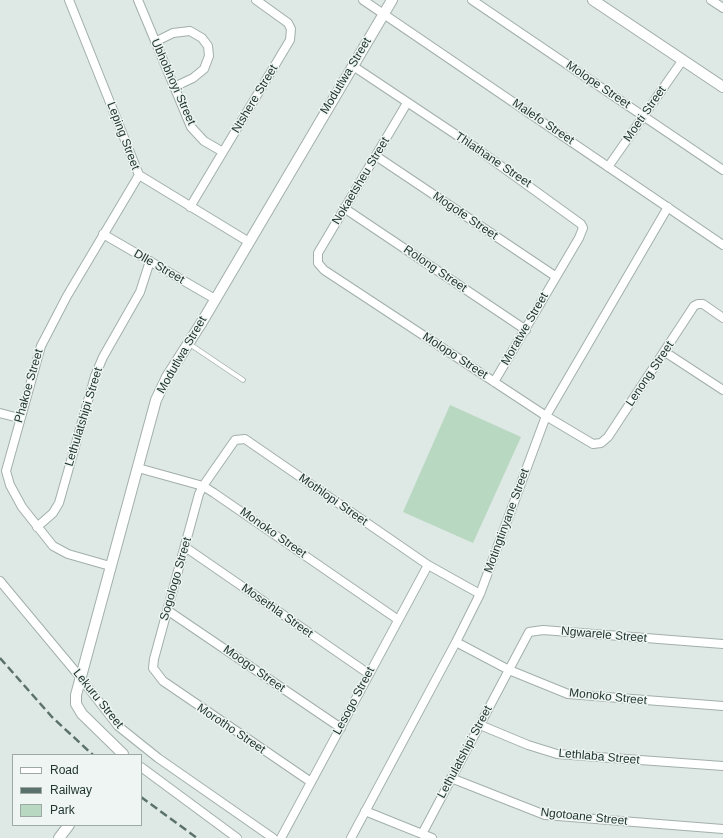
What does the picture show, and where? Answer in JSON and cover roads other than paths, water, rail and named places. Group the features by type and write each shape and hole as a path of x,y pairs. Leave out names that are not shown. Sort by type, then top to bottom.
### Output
{"street":[{"name":"Leping Street","path":"69,0 139,175 190,208 248,242"},
{"name":"Ubhobhoyi Street","path":"138,0 174,87 194,130 204,141 223,152"},
{"name":"Ntshere Street","path":"190,208 290,40 291,30 288,23 256,0"},
{"name":"Malefo Street","path":"363,0 723,245"},
{"name":"Modutlwa Street","path":"122,754 102,735 78,708 76,695 156,400 167,377 215,300 392,0"},
{"name":"Molope Street","path":"472,0 723,170"},
{"path":"593,0 682,61 722,83"},
{"path":"711,0 723,8"},
{"path":"155,42 173,33 190,31 202,38 208,46 209,56 204,69 193,78 174,87"},
{"name":"Moeti Street","path":"608,167 682,61"},
{"name":"Thlathane Street","path":"353,66 482,152 580,221 583,228 580,235 555,276"},
{"name":"Nokaetsheu Street","path":"317,260 320,249 407,103"},
{"name":"Mogofe Street","path":"376,156 555,276"},
{"name":"Phakoe Street","path":"110,566 60,550 50,543 22,507 6,474 19,418 36,358 44,339 103,234 139,175"},
{"name":"Motingtinyane Street","path":"351,838 456,642 480,594 546,416 668,207"},
{"name":"Rolong Street","path":"344,208 526,330"},
{"name":"Dlle Street","path":"103,234 215,300"},
{"name":"Molopo Street","path":"317,260 324,270 546,416 586,441 599,444"},
{"name":"Lethulatshipi Street","path":"37,527 53,514 59,502 95,376 142,288 150,261"},
{"name":"Moratwe Street","path":"494,382 526,330 555,276"},
{"name":"Lenong Street","path":"599,444 608,437 693,308 700,304 723,318"},
{"path":"665,352 723,390"},
{"path":"0,413 19,418"},
{"name":"Mothlopi Street","path":"202,486 234,442 239,438 245,439 428,564 480,594"},
{"name":"Monoko Street","path":"138,468 202,486 233,504 397,619"},
{"name":"Sogologo Street","path":"154,671 154,659 202,486"},
{"name":"Mosethla Street","path":"185,547 369,674"},
{"name":"Lesogo Street","path":"281,838 341,728 397,619 428,564"},
{"name":"Lekuru Street","path":"0,581 80,677 109,717 128,735 273,838"},
{"name":"Moogo Street","path":"167,610 341,728"},
{"name":"Ngwarele Street","path":"509,670 528,634 537,630 723,644"},
{"name":"Monoko Street","path":"456,642 509,670 543,685 575,695 723,706"},
{"name":"Lethulatshipi Street","path":"422,834 509,670"},
{"name":"Morotho Street","path":"154,671 168,685 311,782"},
{"name":"Lethlaba Street","path":"480,726 528,745 557,754 723,766"},
{"path":"142,768 237,838"},
{"name":"Ngotoane Street","path":"452,778 545,815 723,829"},
{"path":"365,811 432,838"},
{"path":"59,838 68,826"}],"lane":[{"path":"188,343 243,380"}],"railway":[{"path":"0,658 52,717 92,754"},
{"path":"142,798 197,838"}]}
